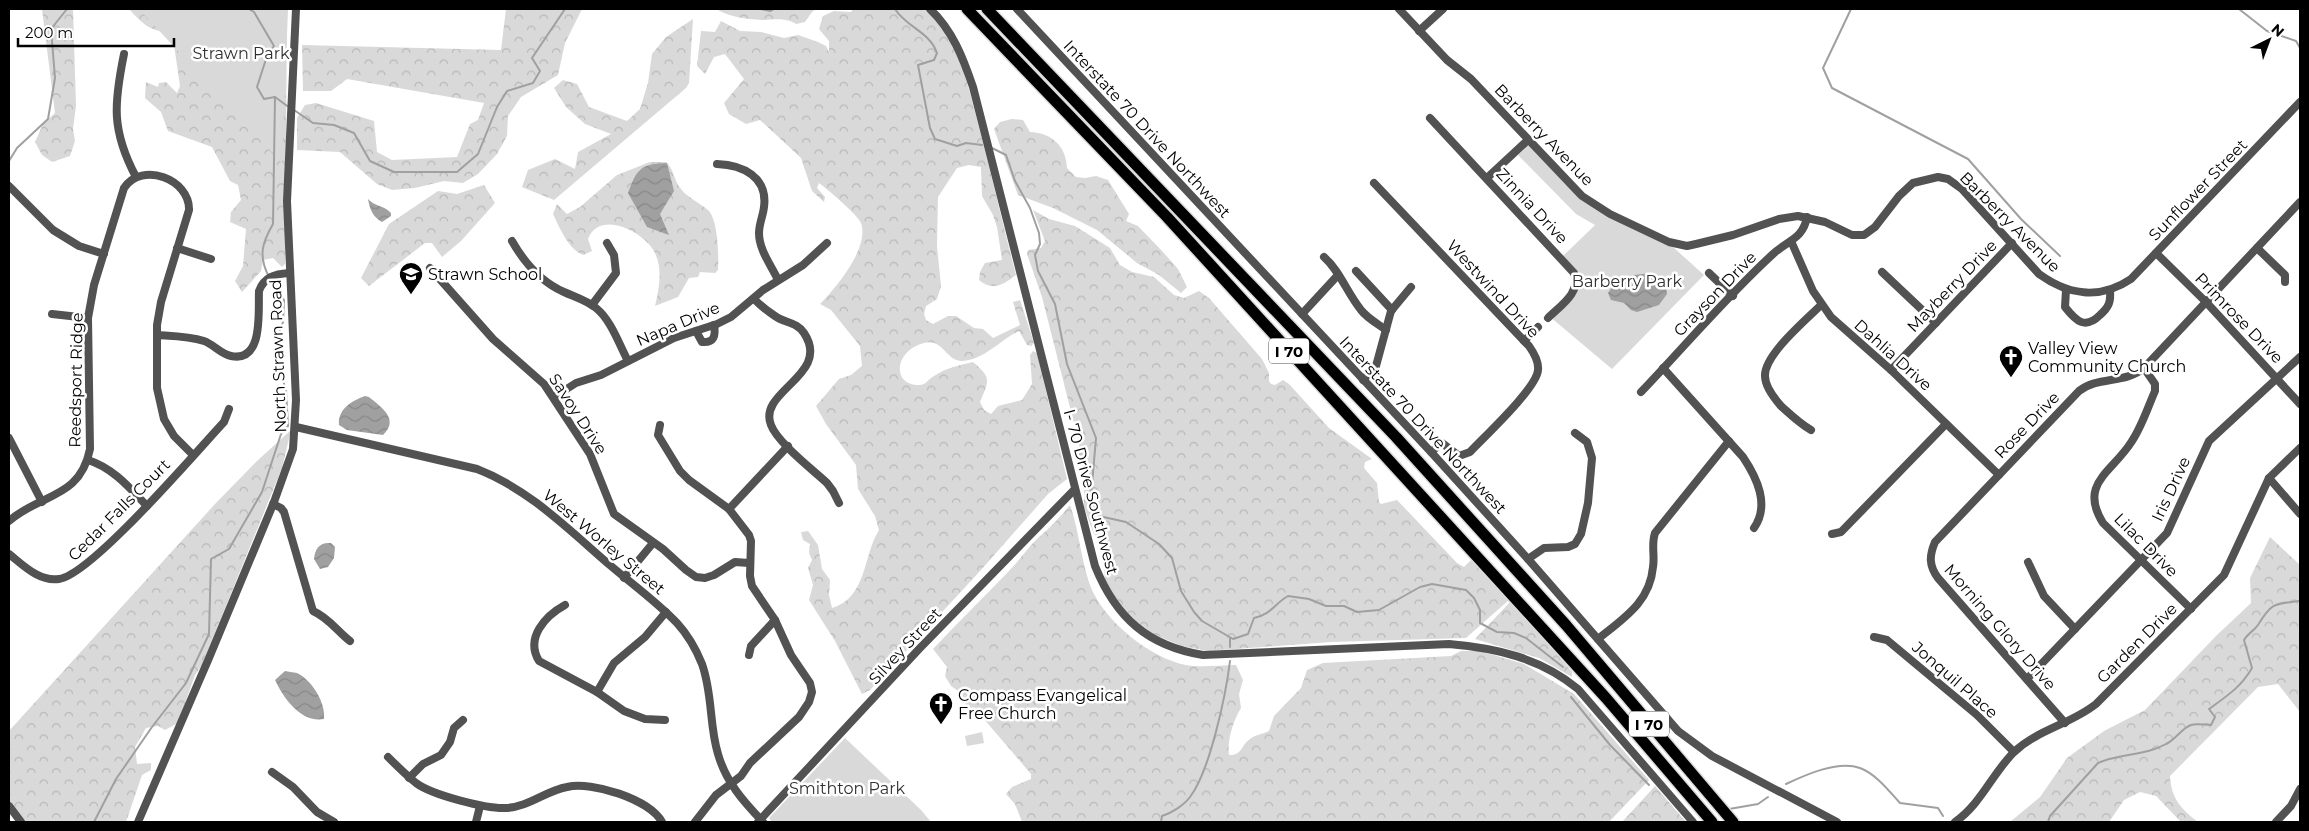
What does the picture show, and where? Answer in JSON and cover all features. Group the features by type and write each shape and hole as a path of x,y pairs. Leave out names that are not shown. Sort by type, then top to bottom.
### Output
{"highway":[{"name":"I 70","path":"967,9 1167,217 1606,698 1712,822"},
{"name":"I 70","path":"987,9 1396,437 1566,625 1733,822"}],"street":[{"name":"North Strawn Road","path":"138,822 273,504 294,449 296,427 287,201 296,9"},
{"name":"I- 70 Drive Southwest","path":"930,9 952,35 963,57 973,87 1074,490 1095,566 1104,588 1118,609 1146,635 1169,647 1203,655 1449,644 1484,647 1510,653 1566,678 1578,689 1693,822"},
{"name":"Interstate 70 Drive Northwest","path":"1017,9 1431,452 1528,559 1678,731 1712,756 1837,822"},
{"name":"Barberry Avenue","path":"1399,9 1447,60 1471,78 1582,196 1610,214 1662,240 1687,246 1733,235 1785,218 1807,216 1852,235 1864,235 1875,226 1899,196 1913,183 1938,177 1948,179 1962,189 2039,274 2066,290 2094,292"},
{"path":"1419,31 1443,9"},
{"path":"124,54 117,91 116,115 119,136 136,177 145,174 164,178 181,186 188,196 190,203 190,210 161,302 157,335 157,388 160,407 174,436 193,455"},
{"name":"Sunflower Street","path":"2094,292 2110,290 2131,279 2300,102"},
{"name":"Zinnia Drive","path":"1430,118 1561,258 1576,279 1572,294 1548,318"},
{"path":"1486,178 1528,140"},
{"path":"717,164 731,165 744,169 754,175 762,186 765,198 759,234 761,246 778,280"},
{"name":"Reedsport Ridge","path":"9,521 74,483 81,475 88,460 90,449 88,318 104,254 124,188 136,177"},
{"name":"Westwind Drive","path":"1374,183 1524,341 1533,352 1538,364 1533,385 1470,452 1459,456 1442,442 1431,452"},
{"path":"9,186 53,230 79,246 104,254"},
{"name":"Rose Drive","path":"1935,542 2086,386 2129,377 2144,368 2300,202"},
{"name":"Grayson Drive","path":"1641,392 1772,254 1804,230 1807,216"},
{"path":"512,241 524,259 543,279 562,292 592,305 606,320 628,361"},
{"name":"Dahlia Drive","path":"1791,241 1821,305 1831,317 1891,370 1999,475"},
{"path":"592,305 616,273 614,256 608,243"},
{"name":"Napa Drive","path":"554,397 576,383 601,375 674,338 714,326 731,317 778,280 803,265 828,243"},
{"name":"Mayberry Drive","path":"1891,370 2012,243"},
{"path":"177,248 211,259"},
{"path":"2257,248 2285,275 2285,282"},
{"name":"Primrose Drive","path":"2156,254 2206,302 2300,404"},
{"path":"1324,257 1362,311 1386,330"},
{"name":"Savoy Drive","path":"430,268 488,334 535,374 554,397 590,454 614,514 663,549 696,577 705,578 734,562 749,563"},
{"path":"1356,271 1392,310"},
{"path":"1882,272 1936,323"},
{"path":"157,335 194,338 206,342 228,355 237,357 246,353 252,348 257,337 258,292 261,286 271,276 289,273"},
{"path":"1709,273 1733,296"},
{"path":"1302,314 1338,275"},
{"path":"1363,380 1376,366 1392,310 1411,287"},
{"path":"2066,290 2065,307 2078,321 2089,323 2095,321 2109,306 2110,290"},
{"path":"754,299 776,317 798,326 808,340 809,359 806,367 772,404 769,412 771,427 826,483 833,491 839,503"},
{"path":"1810,430 1799,424 1777,402 1769,389 1765,376 1766,365 1773,354 1821,305"},
{"path":"52,314 88,318"},
{"path":"696,331 702,342 709,343 716,334 714,326"},
{"path":"1524,341 1538,327"},
{"name":"Iris Drive","path":"2027,679 2167,533 2209,441 2300,357"},
{"path":"1663,368 1729,441 1752,471 1761,493 1761,519 1754,528"},
{"name":"Lilac Drive","path":"2144,368 2155,384 2155,391 2134,439 2100,479 2093,499 2095,510 2103,523 2191,609"},
{"name":"Cedar Falls Court","path":"9,554 41,577 58,580 66,578 85,566 147,506 224,422 229,409"},
{"path":"1832,534 1841,532 1946,424"},
{"path":"660,425 658,435 680,471 702,490 729,508 749,535 751,541 749,563 752,586 775,620 791,655 810,683 812,692 809,702 799,717 750,763 741,776 716,795 695,822"},
{"name":"West Worley Street","path":"296,427 450,461 497,476 521,491 666,612 692,642 702,665 711,698 717,752 730,785 760,821"},
{"path":"1528,559 1544,548 1568,547 1576,544 1581,534 1588,502 1592,458 1587,442 1575,433"},
{"path":"9,438 42,502"},
{"path":"1598,639 1634,610 1643,600 1652,578 1654,565 1652,541 1655,533 1729,441"},
{"path":"729,508 788,446"},
{"name":"Garden Drive","path":"1955,822 1979,800 1999,769 2014,752 2037,736 2084,714 2096,704 2224,575 2269,478 2300,448"},
{"path":"88,460 100,464 112,472 147,506"},
{"path":"2269,478 2300,514"},
{"name":"Silvey Street","path":"760,821 920,649 1074,490"},
{"path":"273,504 284,512 313,611 330,622 338,632 350,641"},
{"name":"Morning Glory Drive","path":"1935,542 1931,553 1933,572 2065,723"},
{"path":"624,578 653,543"},
{"path":"2028,562 2044,596 2075,629"},
{"path":"565,605 556,610 538,631 534,638 535,654 546,666 596,692 636,716 664,720"},
{"path":"596,692 614,663 645,637 666,612"},
{"path":"749,655 751,646 775,620"},
{"name":"Jonquil Place","path":"1874,636 1887,640 1977,715 2014,752"},
{"path":"409,778 423,764 441,755 450,742 454,728 463,720"},
{"path":"388,757 409,778 431,791 480,806 493,808 519,806 566,787 590,786 644,804 652,809 662,822"},
{"path":"272,772 293,787 317,812 334,822"},
{"path":"2276,822 2291,806 2300,788"},
{"path":"9,806 21,822"},
{"path":"476,822 480,806"}],"green space":[{"path":"42,9 73,9 76,106 73,129 75,141 70,156 52,162 42,155 35,142 43,124 55,113"},
{"path":"129,9 287,9 285,264 282,267 273,258 263,260 261,271 242,292 235,281 243,266 246,229 230,222 231,212 241,200 238,185 230,181 212,147 168,131 161,112 145,98 146,82 158,87 159,83 166,82 177,93 180,86 173,38 168,32 156,30 146,25"},
{"name":"Strawn Park","path":"139,9 288,9 282,163"},
{"path":"506,9 582,9 565,43 558,75 521,97 508,116 507,136 497,154 478,174 463,183 444,181 415,188 392,190 377,184 340,152 297,150 297,118 305,105 316,103 374,121 377,152 392,160 457,157 470,124 478,120 484,103 347,79 331,91 303,91 302,45 501,50"},
{"path":"716,9 816,9 805,22 796,24 783,20 738,17"},
{"path":"853,9 924,9 947,36 968,86 1016,275 1003,284 994,286 984,284 979,280 980,272 985,263 1002,260 997,227 993,215 982,196 981,167 969,165 957,168 938,197 937,246 941,286 937,299 926,306 924,314 926,320 933,324 948,316 956,316 974,328 983,329 993,338 1020,325 1013,302 1020,300 1034,343 1031,346 1027,345 1019,331 978,357 962,361 951,357 932,342 925,343 916,346 904,356 901,362 901,375 904,380 910,383 921,385 943,371 973,362 986,376 987,384 980,402 984,410 991,414 998,406 1022,400 1032,384 1030,355 1033,351 1037,353 1067,479 1048,494 870,690 862,694 835,641 809,600 813,585 808,568 812,560 809,553 810,544 803,540 801,532 808,531 818,545 822,569 830,580 829,595 832,608 843,603 858,586 879,530 875,516 858,489 856,465 826,424 816,406 839,379 851,375 862,366 860,346 831,310 820,304 842,278 856,255 861,244 861,223 849,209 819,183 817,188 825,197 824,202 812,191 801,158 760,120 746,124 729,114 724,103 744,79 725,54 714,57 705,74 697,66 701,31 715,32 721,21 740,31 761,32 784,38 798,35 826,46 829,52 829,41 819,29 823,16 834,11 851,12"},
{"path":"693,19 689,83 686,88 554,200 522,187 528,170 555,159 575,169 578,152 611,134 585,124 566,107 554,88 563,80 577,84 589,107 627,121 640,109 648,83 652,54 666,37"},
{"path":"1012,119 1023,120 1030,132 1045,135 1056,142 1064,153 1067,168 1076,177 1096,176 1108,180 1129,214 1126,221 1138,226 1163,252 1178,269 1187,287 1181,293 1159,275 1137,263 1097,230 1053,208 1018,195 994,129 1000,122"},
{"name":"Barberry Park","path":"1529,145 1569,187 1643,233 1673,247 1704,275 1612,369 1549,316 1565,301 1576,279 1561,258 1595,225 1576,214 1518,155"},
{"path":"650,162 666,162 681,189 708,210 716,229 718,256 718,270 715,273 700,272 698,277 689,278 678,297 655,306 660,273 655,253 650,245 623,227 602,225 594,230 588,239 592,251 583,255 569,243 553,214 557,204 567,214 580,207 617,175"},
{"path":"484,185 495,203 461,241 442,257 432,243 425,243 369,286 361,278 389,224 438,191 457,194"},
{"path":"1033,210 1049,219 1075,226 1110,248 1120,265 1132,272 1154,277 1174,295 1184,298 1199,291 1209,298 1262,359 1269,373 1271,384 1275,385 1283,380 1289,384 1329,428 1372,459 1365,462 1364,468 1377,483 1379,502 1381,504 1397,500 1457,563 1464,567 1472,559 1510,599 1466,638 1331,642 1208,651 1182,646 1148,632 1129,617 1105,582 1103,549 1093,532 1084,507 1084,474 1079,455 1079,443 1042,297 1027,254 1028,250 1041,248 1045,241"},
{"path":"291,430 282,468 202,665 195,675 178,723 165,730 158,726 146,728 135,747 137,764 151,763 151,770 142,775 126,822 24,822 9,802 9,731 215,504 257,461"},
{"path":"1070,505 1084,563 1094,594 1101,606 1123,630 1151,651 1180,664 1194,666 1236,665 1243,680 1239,694 1241,708 1231,731 1229,755 1239,752 1247,741 1252,738 1269,731 1274,716 1301,688 1307,670 1323,663 1451,656 1461,651 1480,651 1524,664 1574,694 1649,780 1609,822 1022,822 1015,804 1006,794 1012,787 1031,779 1031,774 983,718 967,707 961,693 951,686 945,676 947,667 933,649"},
{"path":"2270,537 2300,565 2300,712 2278,684 2258,687 2170,776 2172,791 2178,802 2198,822 2181,822 2156,796 2140,792 2124,800 2109,822 2010,822 2040,797 2067,758 2104,731 2145,710 2216,636 2251,603 2250,578"},
{"path":"1512,600 1572,672 1572,677 1539,658 1475,639"},
{"path":"982,732 984,743 967,746 965,736"},
{"name":"Smithton Park","path":"845,738 921,810 931,822 772,822 769,818"},
{"path":"1655,786 1686,822 1622,822"}],"water":[{"path":"667,163 674,191 660,214 669,235 647,227 628,193 634,178 641,169 651,165"},
{"path":"368,199 389,211 391,216 382,222 376,218 372,213"},
{"path":"1650,273 1660,278 1665,286 1667,294 1659,305 1637,312 1631,310 1624,303 1611,300 1608,293 1612,287 1618,285 1627,276"},
{"path":"365,396 379,405 387,414 390,424 383,435 347,430 339,425 339,419 346,406"},
{"path":"331,543 335,547 334,558 328,567 320,569 314,559 316,552 319,546"},
{"path":"285,671 303,676 313,686 323,706 324,719 308,717 288,702 275,680"}],"waterway":[{"path":"9,161 17,148 48,119 55,78 51,29 67,9"},
{"path":"249,9 254,12 274,46 267,56 257,87 264,99 275,97 290,108"},
{"path":"294,110 313,123 334,125 354,133 370,161 394,172 457,172 478,154 497,107 507,91 533,83 540,71 532,58 565,9"},
{"path":"761,9 770,11 774,9"},
{"path":"895,9 905,20 929,39 937,53 934,60 918,65 930,128 935,139 957,146 966,143 982,145"},
{"path":"1851,9 1823,68 1832,88 1968,159 2021,219 2060,256"},
{"path":"2239,9 2267,31 2296,41 2300,48"},
{"path":"269,277 263,263 263,250 266,237 273,224 275,97"},
{"path":"992,148 1006,155 1015,181 1030,208 1039,233 1040,244 1035,255 1038,271 1055,304 1067,364 1096,438 1091,496 1099,516 1126,522 1159,544 1172,558 1181,591 1202,621 1233,639 1248,634 1254,618 1269,611 1288,596 1309,599 1326,606 1344,606 1357,612 1379,610 1420,587 1432,584 1466,590 1474,598 1480,610 1480,623 1497,632 1514,633 1526,638 1563,667"},
{"path":"94,822 116,779 152,727 186,683 209,634 211,559 229,549 262,492 281,434 288,426 286,390 278,365 279,354 276,342 283,322 284,300 271,281"},
{"path":"2048,822 2050,816 2098,763 2115,757 2158,748 2191,725 2211,725 2215,717 2209,709 2238,686 2252,668 2244,640 2271,608 2279,604 2300,601"},
{"path":"1230,638 1230,647"},
{"path":"1161,822 1162,816 1178,808 1190,797 1204,769 1221,712 1230,661"},
{"path":"1571,697 1610,745 1649,785"},
{"path":"1786,784 1832,767 1851,766 1871,774 1900,803 1938,808 1943,816"},
{"path":"1729,809 1758,804 1768,797"}],"place":[{"name":"Strawn School","path":"411,295"},
{"name":"Valley View Community Church","path":"2011,378"},
{"name":"Compass Evangelical Free Church","path":"941,725"}]}
